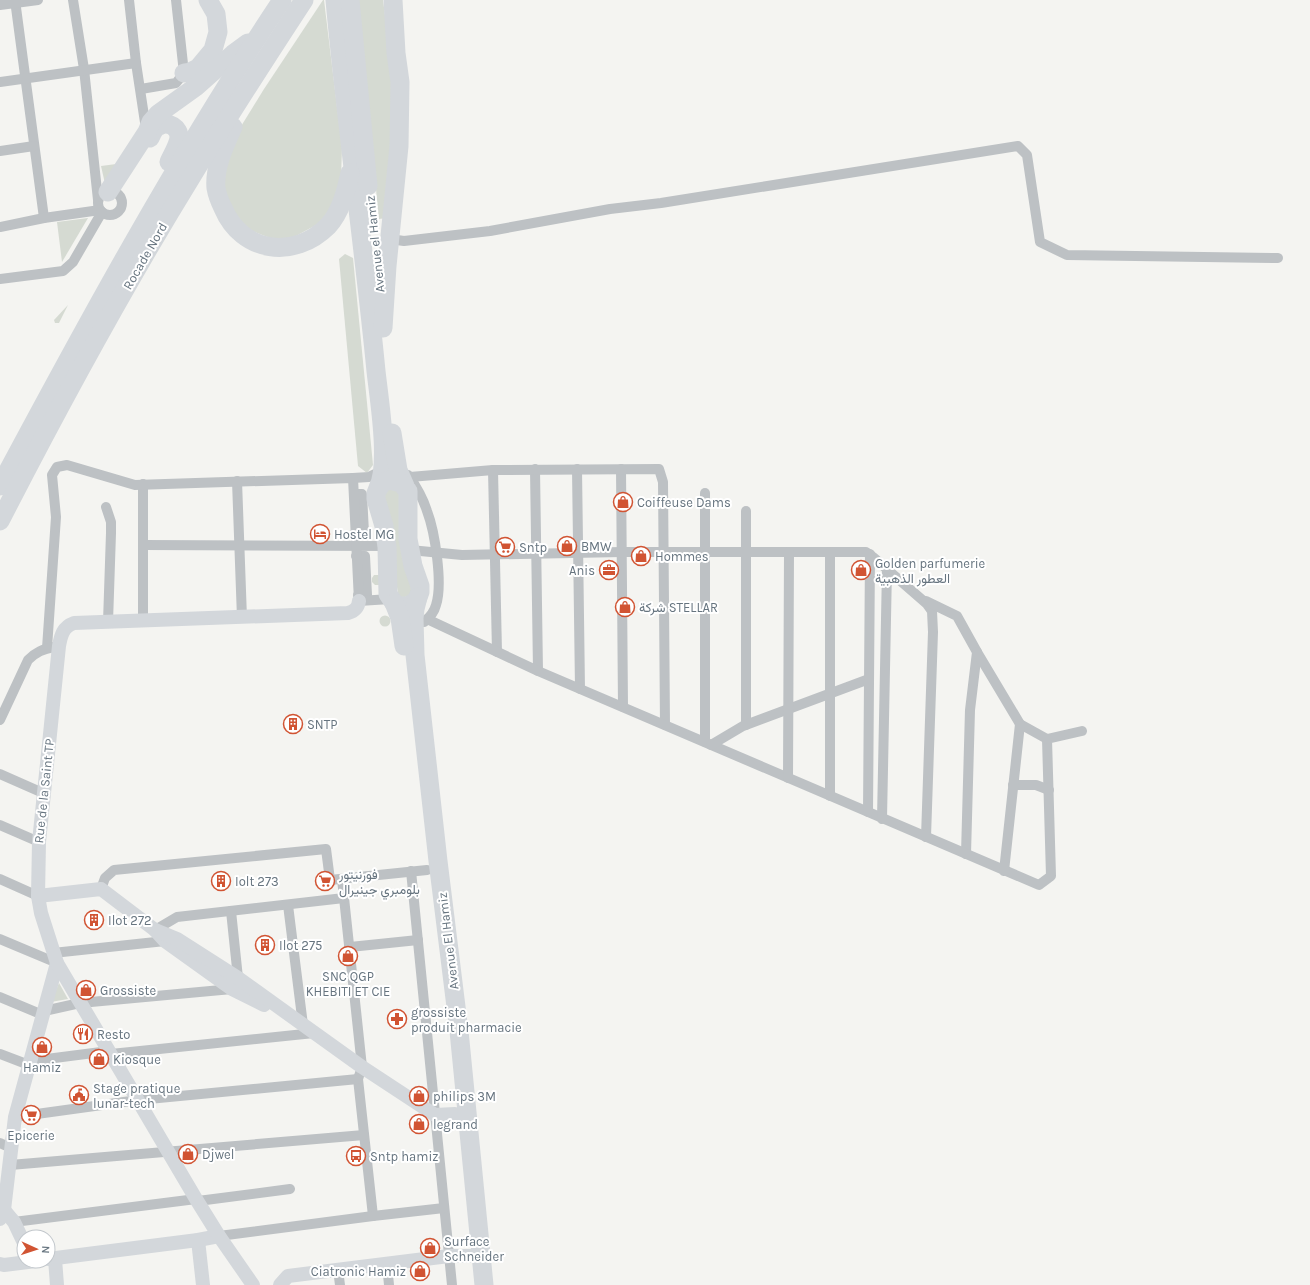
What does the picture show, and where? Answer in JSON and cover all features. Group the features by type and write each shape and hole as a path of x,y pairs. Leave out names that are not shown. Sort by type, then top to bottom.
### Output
{"highway":[{"path":"184,73 198,68 214,50 218,32 216,14 208,0"},
{"name":"Rocade Nord","path":"0,486 56,381 155,203 257,37 282,0"},
{"name":"Rocade Nord","path":"0,521 89,354 151,245 254,75 304,0"},
{"path":"383,328 399,146 400,82 396,53 393,0"},
{"path":"340,2 352,160 370,304 386,473 384,482 390,480 407,482"},
{"name":"Avenue el Hamiz","path":"340,2 383,328 393,441 386,473"},
{"path":"106,203 147,132 151,122 165,108 197,86 240,49 257,37"},
{"path":"254,75 224,148 217,174 216,189 221,205 226,217 242,235 251,241 269,247 294,246 312,238 328,225 344,198 352,160"},
{"path":"106,203 126,181 154,130 160,125 167,124 174,126 178,132 179,140 169,161 155,203"},
{"path":"386,473 376,499 384,526 387,546 387,591 398,614 402,627 419,871 455,1114 473,1285"},
{"name":"Avenue El Hamiz","path":"407,482 409,497 407,523 410,550 420,586 415,609 421,623 416,655 459,1031 484,1285"},
{"path":"392,601 399,606 407,606 413,604 418,598"}],"street":[{"path":"0,5 38,0"},
{"path":"0,279 63,272 73,262 106,203 73,0"},
{"path":"129,0 136,63 147,132"},
{"path":"140,89 176,83 184,73 176,0"},
{"path":"15,2 44,218"},
{"path":"0,82 84,69 136,63"},
{"path":"0,151 34,146"},
{"path":"390,239 404,241 490,231 610,209 661,203 1018,146 1027,155 1040,242 1067,255 1278,258"},
{"path":"0,227 106,203"},
{"path":"0,720 28,660 34,654 53,647 56,517 52,475 57,467 67,465 135,485 353,478 369,477 386,473 407,482 423,500 428,513 436,553 439,592 436,606 421,623 497,652 926,838 1039,885 1051,876 1047,739"},
{"path":"577,469 580,689"},
{"path":"621,469 623,707"},
{"path":"407,482 493,470 659,469 662,482 665,725"},
{"path":"493,470 497,652"},
{"path":"535,470 538,671"},
{"path":"106,507 111,522 112,533 108,622 348,613 355,610 358,606 359,598 353,478"},
{"path":"237,481 242,618"},
{"path":"143,484 143,621"},
{"path":"705,493 708,744"},
{"path":"746,511 746,724"},
{"path":"144,546 387,546"},
{"path":"410,550 462,556 622,552 866,552 870,554 924,601 932,611 933,632 926,838"},
{"path":"788,778 789,552"},
{"path":"830,552 830,796"},
{"path":"868,812 870,554"},
{"path":"882,819 887,569"},
{"path":"359,598 392,601"},
{"path":"924,601 957,616 1020,724 1047,739 1082,731"},
{"name":"Rue de la Saint TP","path":"108,622 74,623 68,625 53,647 39,842 38,896 55,958 80,1003 197,1200 219,1236 253,1285"},
{"path":"966,854 970,710 977,652"},
{"path":"708,744 746,724 869,679"},
{"path":"1004,871 1020,724"},
{"path":"0,774 43,793"},
{"path":"1013,785 1036,785 1049,790"},
{"path":"0,825 39,842"},
{"path":"101,889 105,878 114,870 326,849 330,880 419,871 418,940 452,1285"},
{"path":"0,879 38,896 101,889 156,930 177,939 235,983"},
{"path":"342,879 350,947 364,1135 373,1216"},
{"path":"156,930 177,917 344,898"},
{"path":"288,904 309,1029"},
{"path":"231,911 235,983"},
{"path":"156,930 165,941 309,1029 360,1073 435,1115 455,1114"},
{"path":"0,939 55,958 165,941"},
{"path":"350,947 418,940"},
{"path":"17,1229 14,1222 1,1213 10,1165 6,1140 15,1117 44,1013 55,958"},
{"path":"0,997 44,1013 80,1003 235,983"},
{"path":"0,1054 30,1063 110,1052 309,1029"},
{"path":"15,1117 138,1100 360,1073"},
{"path":"10,1165 364,1135"},
{"path":"14,1222 290,1189"},
{"path":"56,1258 373,1216 444,1208"},
{"path":"198,1240 203,1285"},
{"path":"280,1285 288,1276 449,1256 470,1256"},
{"path":"0,1264 16,1263"},
{"path":"387,1264 389,1285"},
{"path":"53,1269 57,1285"},
{"path":"338,1270 340,1285"}],"shaded area":[{"path":"323,0 342,148 341,177 329,218 283,243 239,226 224,189 224,165 235,136"},
{"path":"357,0 383,0 394,82 387,218 379,219"},
{"path":"124,163 106,188 101,166"},
{"path":"88,218 62,262 57,222"},
{"path":"345,254 353,258 373,465 367,473 358,466 339,259"},
{"path":"68,305 59,323 55,323 54,320"},
{"path":"388,487 398,488 414,594 399,599 382,498"},
{"path":"374,575 379,575 379,585 375,585 372,582"},
{"path":"383,616 387,616 389,617 389,625 383,626 380,623 380,619"},
{"path":"59,983 68,999 51,1002"}],"place":[{"name":"Coiffeuse Dams","path":"623,502"},
{"name":"Hostel MG","path":"320,534"},
{"name":"BMW","path":"567,546"},
{"name":"Sntp","path":"505,547"},
{"name":"Hommes","path":"641,556"},
{"name":"Anis","path":"609,570"},
{"name":"Golden parfumerie العطور الذهبية","path":"861,570"},
{"name":"شركة STELLAR","path":"625,607"},
{"name":"SNTP","path":"293,724"},
{"name":"Iolt 273","path":"221,881"},
{"name":"فورنيتور بلومبري جينيرال","path":"325,881"},
{"name":"Ilot 272","path":"94,920"},
{"name":"Ilot 275","path":"265,945"},
{"name":"SNC QGP KHEBITI ET CIE","path":"348,956"},
{"name":"Grossiste","path":"86,990"},
{"name":"grossiste produit pharmacie","path":"397,1019"},
{"name":"Resto","path":"83,1034"},
{"name":"Hamiz","path":"42,1047"},
{"name":"Kiosque","path":"99,1059"},
{"name":"Stage pratique lunar-tech","path":"79,1095"},
{"name":"philips 3M","path":"419,1096"},
{"name":"Epicerie","path":"31,1115"},
{"name":"legrand","path":"419,1124"},
{"name":"Djwel","path":"188,1154"},
{"name":"Sntp hamiz","path":"356,1156"},
{"name":"Surface Schneider","path":"430,1248"},
{"name":"Ciatronic Hamiz","path":"420,1271"}]}
